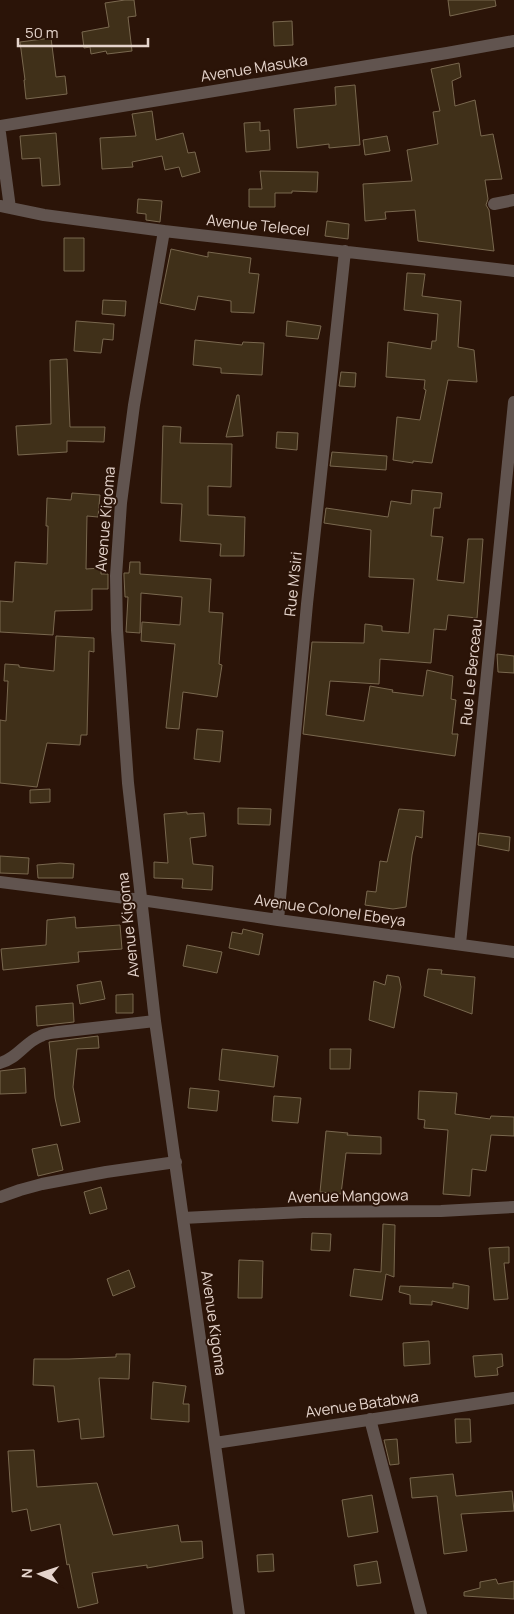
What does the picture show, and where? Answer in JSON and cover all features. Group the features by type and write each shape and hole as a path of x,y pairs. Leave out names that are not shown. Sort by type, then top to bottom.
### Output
{"street":[{"name":"Avenue Masuka","path":"0,126 447,54 514,41"},
{"path":"0,133 5,207"},
{"path":"494,204 514,200"},
{"name":"Avenue Telecel","path":"5,207 44,215 164,232 514,271"},
{"name":"Avenue Kigoma","path":"164,232 133,414 121,503 116,576 117,630 127,774 155,1021 239,1614"},
{"name":"Rue M'siri","path":"278,920 307,604 345,251"},
{"name":"Rue Le Berceau","path":"460,944 514,402"},
{"name":"Avenue Colonel Ebeya","path":"0,882 514,952"},
{"path":"0,1063 15,1057 42,1035 155,1021"},
{"path":"0,1197 42,1184 176,1162"},
{"name":"Avenue Mangowa","path":"183,1218 303,1212 514,1207"},
{"name":"Avenue Batabwa","path":"215,1443 514,1398"},
{"path":"370,1419 421,1614"}],"building":[{"path":"134,0 136,16 128,17 132,51 107,54 106,51 91,54 90,47 84,48 82,32 109,27 105,3"},
{"path":"448,0 495,0 496,6 450,16"},
{"path":"292,21 293,45 274,46 273,22"},
{"path":"51,38 56,77 65,76 67,94 26,99 20,42"},
{"path":"459,63 461,77 452,81 455,106 475,100 481,136 493,134 502,179 485,180 488,199 486,205 489,210 494,251 418,241 415,210 385,212 386,219 365,221 363,184 412,181 407,150 438,144 433,112 440,111 431,69"},
{"path":"355,85 360,145 329,148 329,144 297,148 294,109 336,105 335,87"},
{"path":"152,111 156,140 183,133 188,153 195,152 200,172 182,177 179,167 165,170 162,156 132,162 133,167 102,169 100,138 136,136 132,114"},
{"path":"260,122 260,131 269,130 270,150 246,152 244,123"},
{"path":"56,133 60,185 42,186 40,158 22,159 20,136"},
{"path":"387,136 390,151 365,155 363,140"},
{"path":"260,171 318,172 317,192 292,191 292,193 275,193 275,207 249,207 249,189 262,189"},
{"path":"138,199 162,201 160,222 146,220 146,214 137,213"},
{"path":"327,221 349,224 348,239 325,236"},
{"path":"64,238 84,238 84,271 64,271"},
{"path":"171,249 208,257 208,252 251,258 249,273 259,274 254,313 231,312 231,301 198,296 195,310 160,303"},
{"path":"407,273 425,274 422,296 461,301 458,347 474,350 477,382 448,380 432,463 393,460 397,417 420,420 426,390 424,389 425,380 386,377 388,342 431,349 432,341 436,341 438,314 404,310"},
{"path":"103,300 126,301 125,316 102,314"},
{"path":"76,321 114,324 113,340 103,339 101,353 74,351"},
{"path":"287,321 321,326 318,339 286,336"},
{"path":"195,340 242,345 243,342 264,343 262,375 221,373 221,368 193,365"},
{"path":"67,359 70,427 105,427 104,442 67,441 67,452 18,455 16,426 51,424 50,360"},
{"path":"341,372 356,373 355,387 339,386"},
{"path":"237,395 239,395 243,436 226,437"},
{"path":"163,426 181,427 180,443 232,444 231,487 208,486 208,515 245,517 244,556 220,556 221,544 180,541 182,504 161,503"},
{"path":"277,432 298,433 297,450 276,448"},
{"path":"332,452 387,456 386,470 330,466"},
{"path":"412,490 442,493 440,508 434,508 431,536 443,537 437,580 464,583 468,539 483,539 477,618 448,615 446,630 434,629 431,663 380,659 379,684 330,681 326,715 364,721 370,686 393,690 392,692 423,696 427,670 453,676 451,699 456,700 452,734 458,734 455,756 303,734 312,642 364,643 365,624 382,626 382,631 409,633 414,579 369,577 371,530 324,523 326,508 388,517 391,501 411,504"},
{"path":"72,493 100,495 98,517 87,516 86,569 101,568 101,574 108,574 108,589 92,589 92,610 55,611 53,635 0,632 0,601 13,602 15,562 47,564 47,498 71,500"},
{"path":"130,562 140,562 140,574 211,579 209,612 223,613 219,664 222,665 217,697 183,692 179,729 166,728 175,644 141,641 142,622 180,625 182,597 141,593 140,633 126,632 128,597 125,597 124,573 129,573"},
{"path":"56,636 94,638 94,652 89,651 87,735 81,735 80,745 47,743 37,787 0,783 0,720 6,721 8,681 4,681 5,664 54,671"},
{"path":"497,654 514,656 514,673 498,672"},
{"path":"197,729 223,731 220,762 194,759"},
{"path":"50,789 50,802 30,803 30,790"},
{"path":"238,808 271,809 270,825 238,824"},
{"path":"399,809 424,811 422,838 416,836 412,855 406,907 393,909 365,905 367,891 376,892 380,861 387,862"},
{"path":"187,812 187,814 204,813 206,836 190,838 193,864 213,866 212,890 182,888 183,879 154,878 154,862 168,863 164,814"},
{"path":"479,833 510,837 509,851 478,845"},
{"path":"0,856 29,858 28,874 0,873"},
{"path":"74,864 73,878 38,878 37,865"},
{"path":"75,917 76,928 120,925 122,949 78,952 79,962 3,970 1,949 46,945 47,920"},
{"path":"243,929 263,934 259,955 229,948 232,932 242,934"},
{"path":"187,945 222,952 217,973 183,966"},
{"path":"428,969 442,970 441,974 475,977 472,1014 424,996"},
{"path":"387,975 399,977 401,987 394,1028 369,1020 374,981 385,985"},
{"path":"101,981 105,999 80,1004 77,985"},
{"path":"133,994 133,1013 116,1013 116,995"},
{"path":"73,1003 74,1022 37,1026 36,1006"},
{"path":"98,1036 99,1048 77,1049 73,1087 80,1122 61,1126 55,1098 49,1042"},
{"path":"222,1049 278,1056 274,1087 219,1080"},
{"path":"330,1049 351,1049 350,1069 330,1069"},
{"path":"25,1068 26,1093 0,1094 0,1071"},
{"path":"190,1088 219,1091 217,1111 188,1108"},
{"path":"419,1091 457,1093 455,1114 490,1119 491,1116 514,1117 514,1136 491,1135 486,1171 472,1169 470,1196 443,1194 448,1130 424,1128 425,1120 418,1119"},
{"path":"274,1096 301,1098 298,1123 272,1121"},
{"path":"326,1131 348,1133 347,1135 381,1137 381,1154 346,1153 341,1194 320,1192"},
{"path":"57,1144 63,1170 38,1176 32,1149"},
{"path":"101,1187 107,1209 90,1214 84,1192"},
{"path":"383,1224 395,1225 394,1277 386,1274 382,1300 350,1296 354,1269 381,1272"},
{"path":"312,1233 331,1234 330,1251 311,1250"},
{"path":"509,1247 509,1263 504,1263 508,1299 494,1300 489,1248"},
{"path":"239,1260 263,1261 262,1298 238,1298"},
{"path":"129,1270 135,1287 113,1296 107,1279"},
{"path":"453,1283 469,1286 468,1309 432,1301 432,1305 410,1304 410,1295 399,1292 400,1286 453,1288"},
{"path":"429,1341 430,1364 404,1366 403,1343"},
{"path":"116,1354 130,1354 129,1379 99,1378 104,1437 81,1439 79,1419 58,1422 54,1386 33,1385 34,1359 116,1357"},
{"path":"502,1354 503,1366 497,1368 498,1375 475,1377 473,1356"},
{"path":"153,1382 186,1386 183,1404 189,1404 189,1422 151,1419"},
{"path":"455,1419 470,1419 471,1442 456,1443"},
{"path":"397,1439 399,1464 390,1465 384,1440"},
{"path":"34,1450 37,1487 97,1483 113,1535 178,1525 181,1542 202,1541 203,1558 147,1568 147,1565 92,1573 98,1603 78,1608 69,1564 67,1565 60,1524 31,1531 27,1509 12,1512 8,1451"},
{"path":"453,1474 456,1496 512,1491 514,1511 461,1514 467,1551 444,1554 437,1496 412,1498 410,1478"},
{"path":"372,1495 378,1532 348,1537 342,1500"},
{"path":"273,1554 274,1571 258,1572 257,1555"},
{"path":"377,1561 381,1583 357,1586 354,1565"},
{"path":"496,1579 498,1584 514,1581 514,1599 464,1596 464,1592 480,1588 480,1582"}]}
